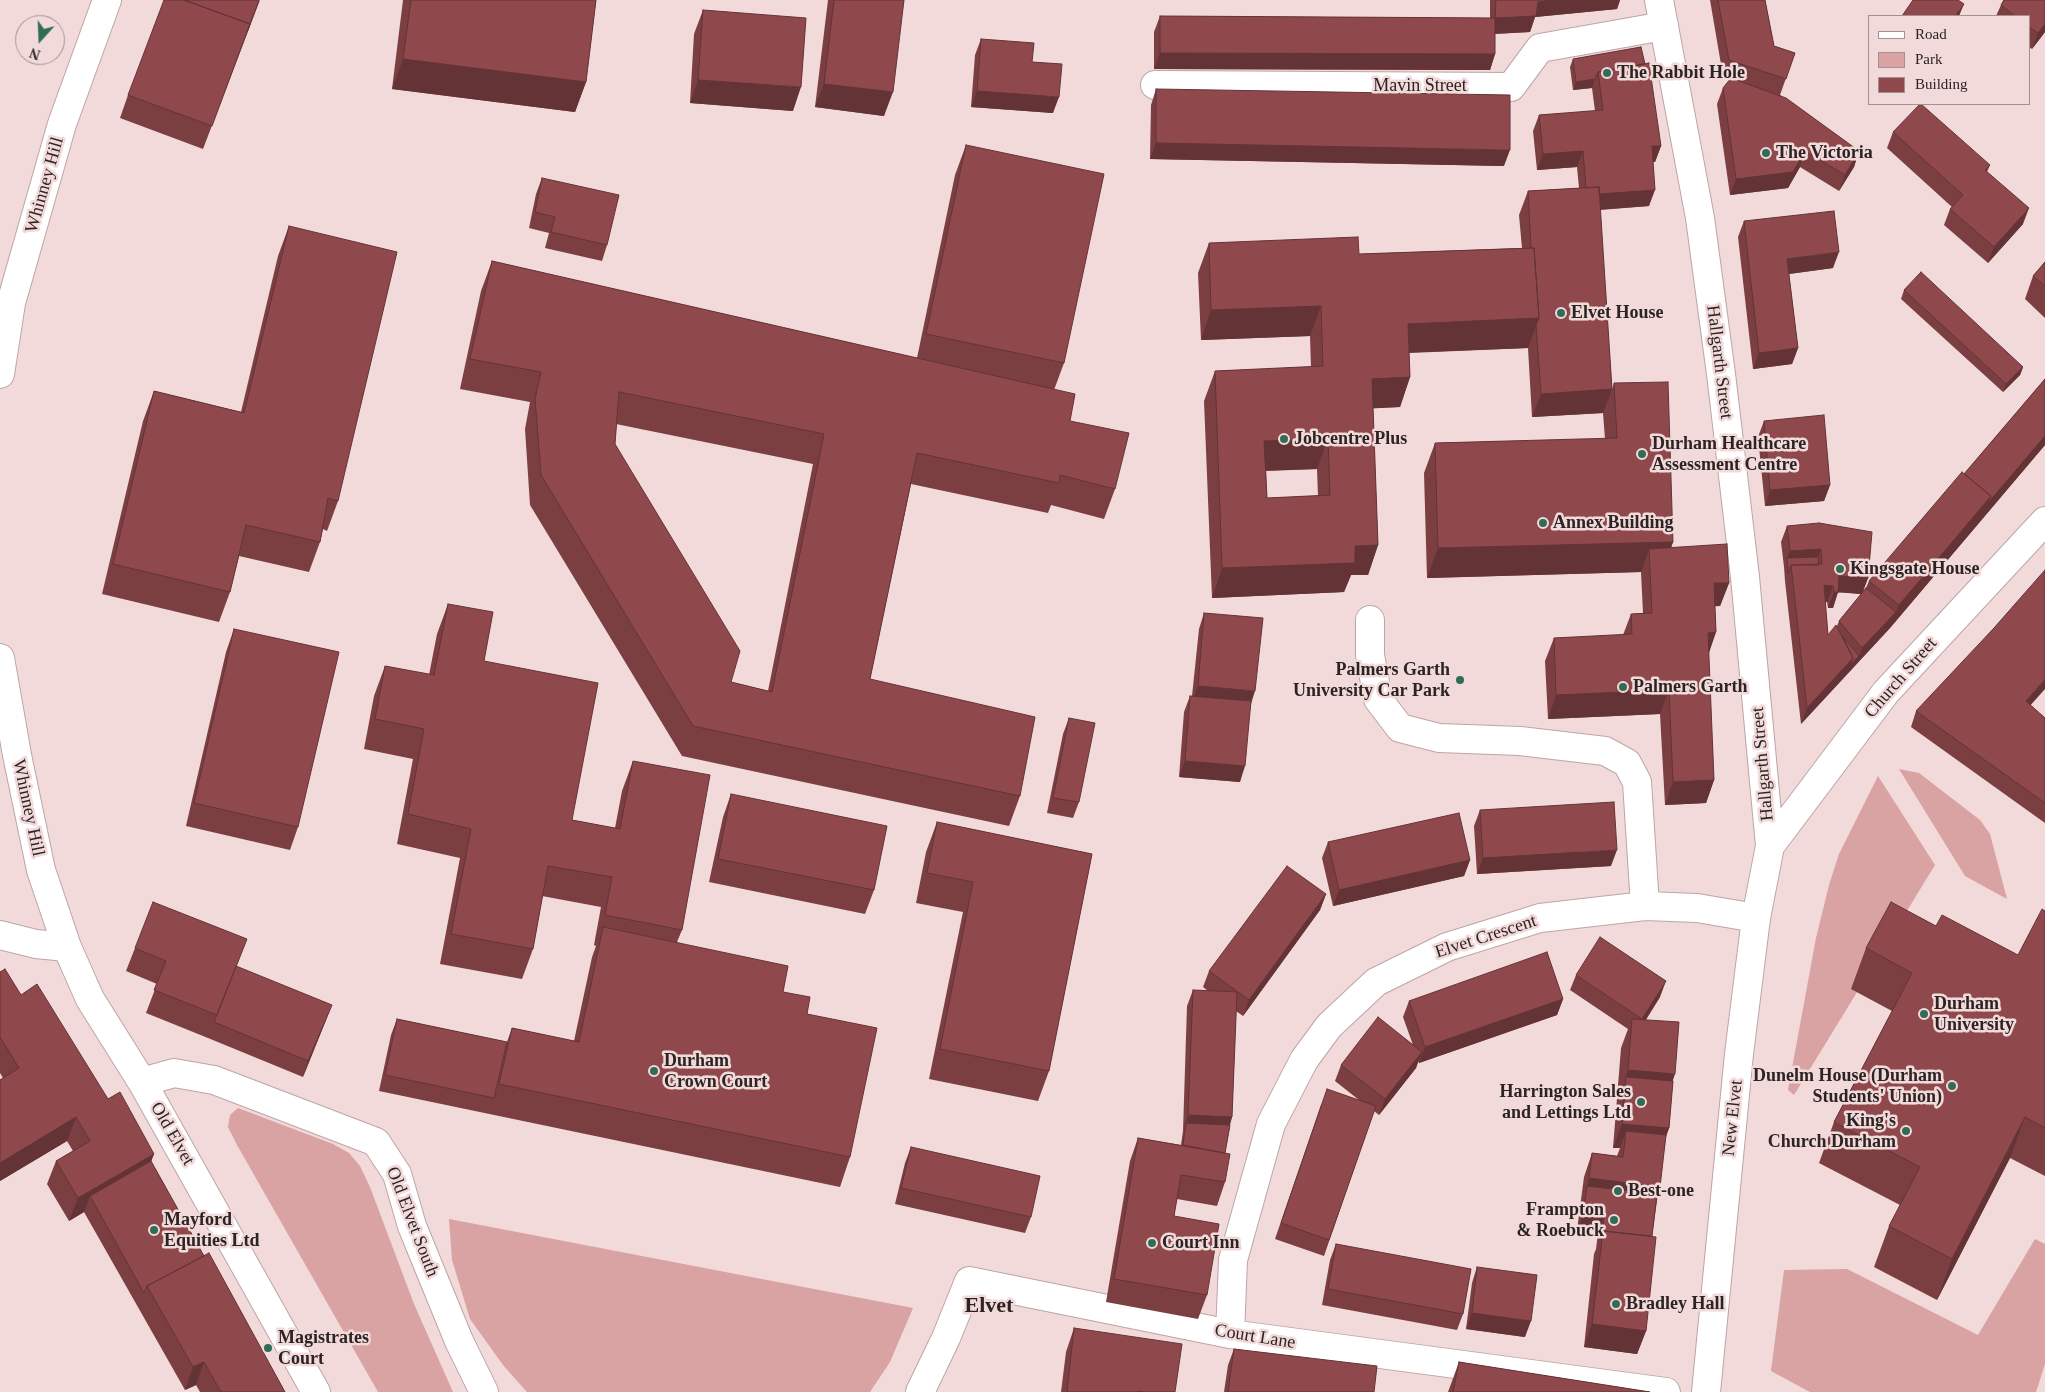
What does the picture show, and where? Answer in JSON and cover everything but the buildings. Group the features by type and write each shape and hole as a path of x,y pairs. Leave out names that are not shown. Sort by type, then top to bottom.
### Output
{"street":[{"name":"Whinney Hill","path":"0,374 11,303 60,134 107,0"},
{"name":"Mavin Street","path":"1155,85 1512,86 1540,48 1662,13"},
{"name":"Hallgarth Street","path":"1662,13 1700,218 1721,374 1746,577 1770,846"},
{"name":"Church Street","path":"1770,846 1886,692 2045,520"},
{"path":"1370,620 1370,656 1378,700 1400,728 1439,738 1520,741 1605,751 1627,763 1637,782 1645,906"},
{"name":"Whinney Hill","path":"0,658 17,755 41,870"},
{"name":"New Elvet","path":"1706,1392 1738,1063 1756,918 1770,846"},
{"name":"Old Elvet","path":"41,870 67,948 90,1000 142,1082 316,1392"},
{"name":"Elvet Crescent","path":"1230,1334 1233,1260 1272,1124 1304,1060 1329,1026 1376,982 1447,947 1540,918 1645,906 1697,908 1756,918"},
{"path":"0,935 36,944 67,948"},
{"name":"Old Elvet South","path":"142,1082 174,1073 214,1080 376,1142 396,1174 412,1226 459,1341 484,1392"},
{"name":"Court Lane","path":"920,1392 946,1338 969,1280 1230,1334 1666,1392"}],"green space":[{"path":"1899,769 1919,773 1980,820 1990,834 2007,899 1965,876"},
{"path":"1878,776 1935,865 1794,1095 1788,1090 1816,938 1829,885 1839,854"},
{"path":"238,1108 333,1144 349,1153 360,1166 370,1187 414,1304 453,1392 378,1392 228,1127 230,1115"},
{"path":"449,1219 913,1308 890,1362 870,1392 527,1392 503,1365 470,1319 452,1260"},
{"path":"2035,1239 2045,1244 2045,1364 2036,1392 1810,1392 1771,1371 1784,1270 1847,1269 1978,1335"}],"place":[{"name":"The Rabbit Hole","path":"1607,73"},
{"name":"The Victoria","path":"1766,153"},
{"name":"Elvet House","path":"1561,313"},
{"name":"Jobcentre Plus","path":"1284,439"},
{"name":"Durham Healthcare Assessment Centre","path":"1642,454"},
{"name":"Annex Building","path":"1543,523"},
{"name":"Kingsgate House","path":"1840,569"},
{"name":"Palmers Garth University Car Park","path":"1460,680"},
{"name":"Palmers Garth","path":"1623,687"},
{"name":"Durham University","path":"1924,1014"},
{"name":"Durham Crown Court","path":"654,1071"},
{"name":"Dunelm House (Durham Students' Union)","path":"1952,1086"},
{"name":"Harrington Sales and Lettings Ltd","path":"1641,1102"},
{"name":"King's Church Durham","path":"1906,1131"},
{"name":"Best-one","path":"1618,1191"},
{"name":"Frampton & Roebuck","path":"1614,1220"},
{"name":"Mayford Equities Ltd","path":"154,1230"},
{"name":"Court Inn","path":"1152,1243"},
{"name":"Bradley Hall","path":"1616,1304"},
{"name":"Magistrates Court","path":"268,1348"}],"district":[{"name":"Elvet","path":"989,1306"}]}
